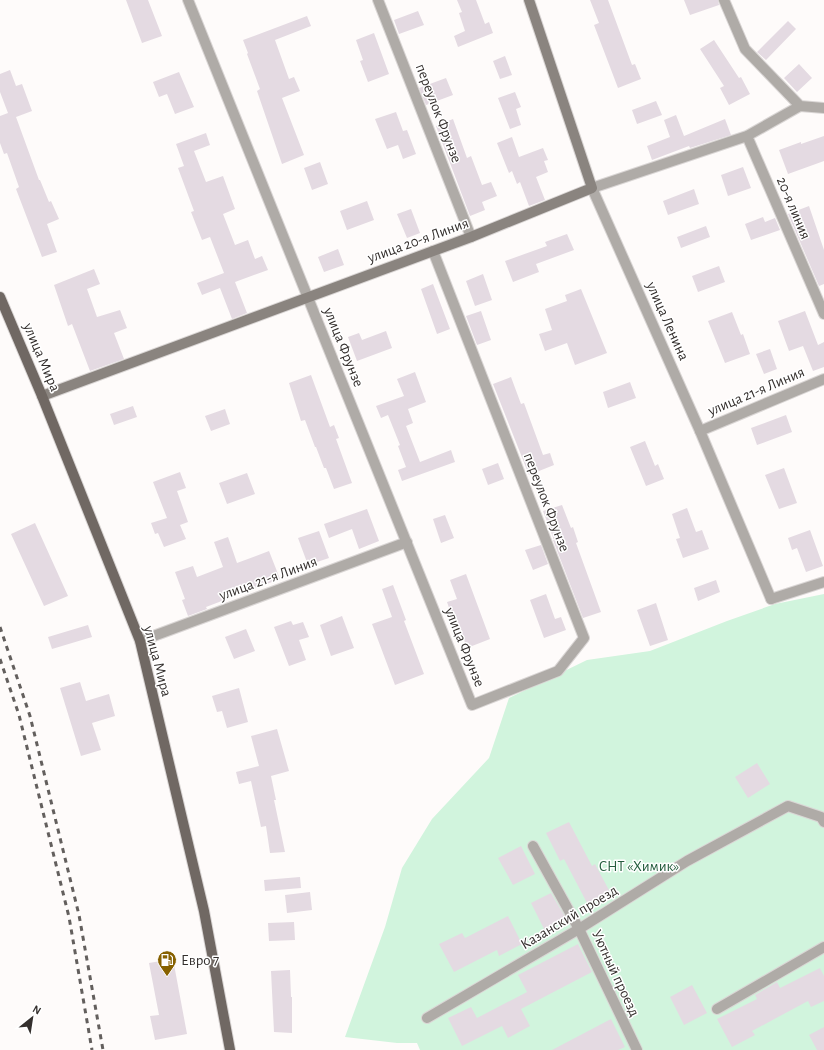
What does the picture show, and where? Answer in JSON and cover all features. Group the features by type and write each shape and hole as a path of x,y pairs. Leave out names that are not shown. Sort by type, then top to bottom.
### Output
{"main road":[{"name":"улица Ленина","path":"530,0 592,188"},
{"name":"улица 20-я Линия","path":"42,396 471,237 592,188"},
{"name":"улица Мира","path":"0,297 42,396 140,642 204,910 230,1050"}],"street":[{"name":"улица Фрунзе","path":"188,0 472,705"},
{"name":"переулок Фрунзе","path":"378,0 471,237"},
{"path":"724,0 745,49 800,106 824,108"},
{"name":"улица 20-я Линия","path":"592,188 747,136 800,106"},
{"name":"20-я линия","path":"747,136 824,314"},
{"name":"улица Ленина","path":"592,188 700,431 771,598 824,582"},
{"name":"переулок Фрунзе","path":"433,251 584,638 558,671 472,705"},
{"name":"улица 21-я Линия","path":"700,431 824,379"},
{"name":"улица 21-я Линия","path":"140,642 406,542"},
{"name":"Казанский проезд","path":"427,1018 579,929 687,861 788,806 821,817 824,822"},
{"name":"Уютный проезд","path":"534,846 579,929 636,1050"},
{"path":"718,1009 824,947"}],"green space":[{"name":"СНТ «Химик»","path":"824,594 824,1050 420,1050 417,1043 397,1043 345,1037 385,927 402,868 432,819 489,758 509,698 587,660 650,651 775,604"}],"building":[{"path":"126,0 148,0 162,36 142,43"},
{"path":"457,0 476,0 485,24 489,22 493,33 458,47 454,36 465,31 459,13 462,12"},
{"path":"590,0 608,0 632,65 635,64 641,79 618,88 594,25 599,23"},
{"path":"684,0 718,0 719,5 690,15"},
{"path":"418,11 424,25 399,34 394,20"},
{"path":"307,16 311,26 275,40 289,79 294,77 300,91 282,98 304,155 282,164 257,91 260,89 243,40"},
{"path":"788,21 796,29 766,60 757,52"},
{"path":"374,33 389,74 368,82 360,61 363,60 356,40"},
{"path":"714,40 739,78 741,77 750,94 729,105 720,88 724,86 700,49"},
{"path":"505,56 512,75 500,79 493,61"},
{"path":"799,64 812,78 797,92 784,78"},
{"path":"10,70 16,86 22,84 32,111 16,117 39,180 59,219 47,224 57,252 42,257 16,189 19,187 7,153 4,154 0,143 0,116 8,113 0,92 0,74"},
{"path":"179,72 194,107 175,114 167,94 159,97 153,82"},
{"path":"446,78 453,95 426,105 419,88"},
{"path":"515,92 521,107 516,109 521,125 510,129 498,98"},
{"path":"656,101 662,115 637,124 632,110"},
{"path":"396,112 403,131 407,130 416,154 403,159 398,145 387,149 375,119"},
{"path":"676,115 684,136 725,119 731,135 690,148 689,146 652,160 647,146 670,137 664,120"},
{"path":"453,119 467,158 471,156 482,185 491,182 497,196 482,202 485,210 470,216 436,126"},
{"path":"206,133 210,145 194,151 206,182 223,176 235,209 223,214 235,245 248,240 255,259 262,256 268,270 235,282 247,313 232,319 220,288 202,295 197,283 224,273 210,237 202,240 191,212 194,211 178,168 184,166 176,144"},
{"path":"824,136 824,161 788,174 779,150"},
{"path":"512,137 519,157 543,148 548,160 544,161 548,172 536,177 545,200 529,206 520,182 517,184 512,171 509,173 497,143"},
{"path":"320,162 328,184 312,190 304,168"},
{"path":"743,167 751,188 728,196 721,175"},
{"path":"694,189 699,204 668,215 663,201"},
{"path":"367,201 374,220 347,230 340,211"},
{"path":"809,206 824,250 824,284 819,286 788,214"},
{"path":"411,209 420,233 407,238 397,214"},
{"path":"763,217 765,222 775,218 780,230 751,240 745,224"},
{"path":"706,226 710,237 681,248 677,237"},
{"path":"567,234 574,250 536,264 539,272 513,282 505,261 547,246 545,242"},
{"path":"338,249 344,265 324,272 318,257"},
{"path":"719,266 725,282 698,292 692,276"},
{"path":"94,269 100,284 87,289 97,317 120,310 127,328 114,333 124,359 90,371 72,324 68,326 54,285"},
{"path":"483,274 492,300 475,306 466,281"},
{"path":"433,284 450,329 437,334 421,289"},
{"path":"581,289 607,353 575,365 567,343 545,351 539,334 552,330 545,309 567,301 565,295"},
{"path":"481,311 491,340 477,345 466,316"},
{"path":"805,311 818,345 824,342 824,367 813,371 803,346 789,351 778,321"},
{"path":"732,312 741,335 743,334 750,354 725,363 708,321"},
{"path":"386,331 392,348 357,361 348,337 359,333 362,340"},
{"path":"770,349 777,369 764,374 756,354"},
{"path":"415,372 426,402 408,409 413,423 406,426 420,462 451,450 455,462 402,481 398,470 406,467 398,446 400,445 388,415 381,418 376,406 404,396 397,379"},
{"path":"311,375 330,427 334,425 339,438 336,439 352,483 334,489 326,468 324,468 315,447 305,420 301,421 289,383"},
{"path":"511,377 521,404 524,403 543,455 550,453 554,465 529,475 493,384"},
{"path":"630,382 636,398 608,408 603,392"},
{"path":"133,406 137,417 114,425 110,414"},
{"path":"225,409 230,424 211,431 205,416"},
{"path":"786,415 792,432 757,445 751,428"},
{"path":"645,441 655,466 658,464 664,479 646,486 630,447"},
{"path":"498,463 504,479 488,485 482,469"},
{"path":"784,468 797,503 779,509 765,475"},
{"path":"180,472 186,488 177,491 188,522 180,525 186,539 164,547 158,533 155,534 151,523 167,518 153,482"},
{"path":"247,473 255,494 227,504 219,483"},
{"path":"562,505 571,528 573,527 578,542 576,543 601,612 583,618 543,511"},
{"path":"687,508 696,532 702,530 709,549 683,558 676,539 680,538 672,514"},
{"path":"367,509 379,541 359,549 352,529 329,538 324,524"},
{"path":"445,515 454,538 441,543 433,519"},
{"path":"35,523 68,596 44,606 11,534"},
{"path":"810,530 823,566 806,572 797,548 792,550 788,538"},
{"path":"319,531 329,558 308,565 298,538"},
{"path":"228,537 237,563 269,551 280,579 206,607 207,609 188,616 182,600 185,599 175,572 193,566 197,577 223,567 214,542"},
{"path":"541,545 548,564 533,570 525,550"},
{"path":"466,574 490,639 467,648 457,621 454,622 447,602 457,599 450,580"},
{"path":"716,580 720,592 698,601 694,588"},
{"path":"393,585 406,620 404,621 424,674 395,685 372,624 392,617 382,589"},
{"path":"546,594 555,619 561,617 566,630 544,638 530,600"},
{"path":"656,603 668,640 650,646 637,610"},
{"path":"342,616 354,648 331,656 320,625"},
{"path":"291,621 293,625 303,622 309,637 299,640 306,660 289,666 274,627"},
{"path":"88,625 92,637 52,649 48,637"},
{"path":"246,629 255,651 234,659 225,637"},
{"path":"80,682 86,701 109,694 115,716 92,723 101,750 81,756 60,688"},
{"path":"239,688 248,722 227,728 222,711 217,712 212,696"},
{"path":"277,729 289,771 271,776 276,800 274,800 285,852 270,853 266,826 261,827 251,781 239,784 236,772 259,766 251,736"},
{"path":"757,763 770,784 748,798 735,777"},
{"path":"569,822 592,866 595,864 610,892 587,903 564,859 560,861 546,833"},
{"path":"521,846 535,874 513,885 498,858"},
{"path":"300,877 301,888 265,891 264,880"},
{"path":"310,892 312,910 287,913 285,895"},
{"path":"551,893 567,920 545,931 531,903"},
{"path":"508,916 522,944 499,956 497,950 454,972 439,944 462,933 465,938"},
{"path":"294,922 295,940 269,941 268,923"},
{"path":"578,944 592,972 521,1009 530,1026 508,1038 502,1026 462,1046 448,1018 471,1007 477,1018 527,992 518,975"},
{"path":"173,959 187,1034 155,1040 150,1016 159,1015 149,963"},
{"path":"820,968 824,976 824,1001 811,1007 808,1001 752,1031 755,1035 732,1047 717,1019 757,999 755,995 777,982 780,988"},
{"path":"290,970 292,1033 274,1032 271,971"},
{"path":"692,985 707,1013 684,1025 670,997"},
{"path":"611,1019 625,1047 618,1050 552,1050"},
{"path":"824,1027 824,1050 817,1050 809,1035"}],"railway":[{"path":"0,627 30,716 79,915 103,1050"},
{"path":"0,659 19,715 69,917 92,1050"}],"place":[{"name":"Евро 7","path":"167,977"}]}
